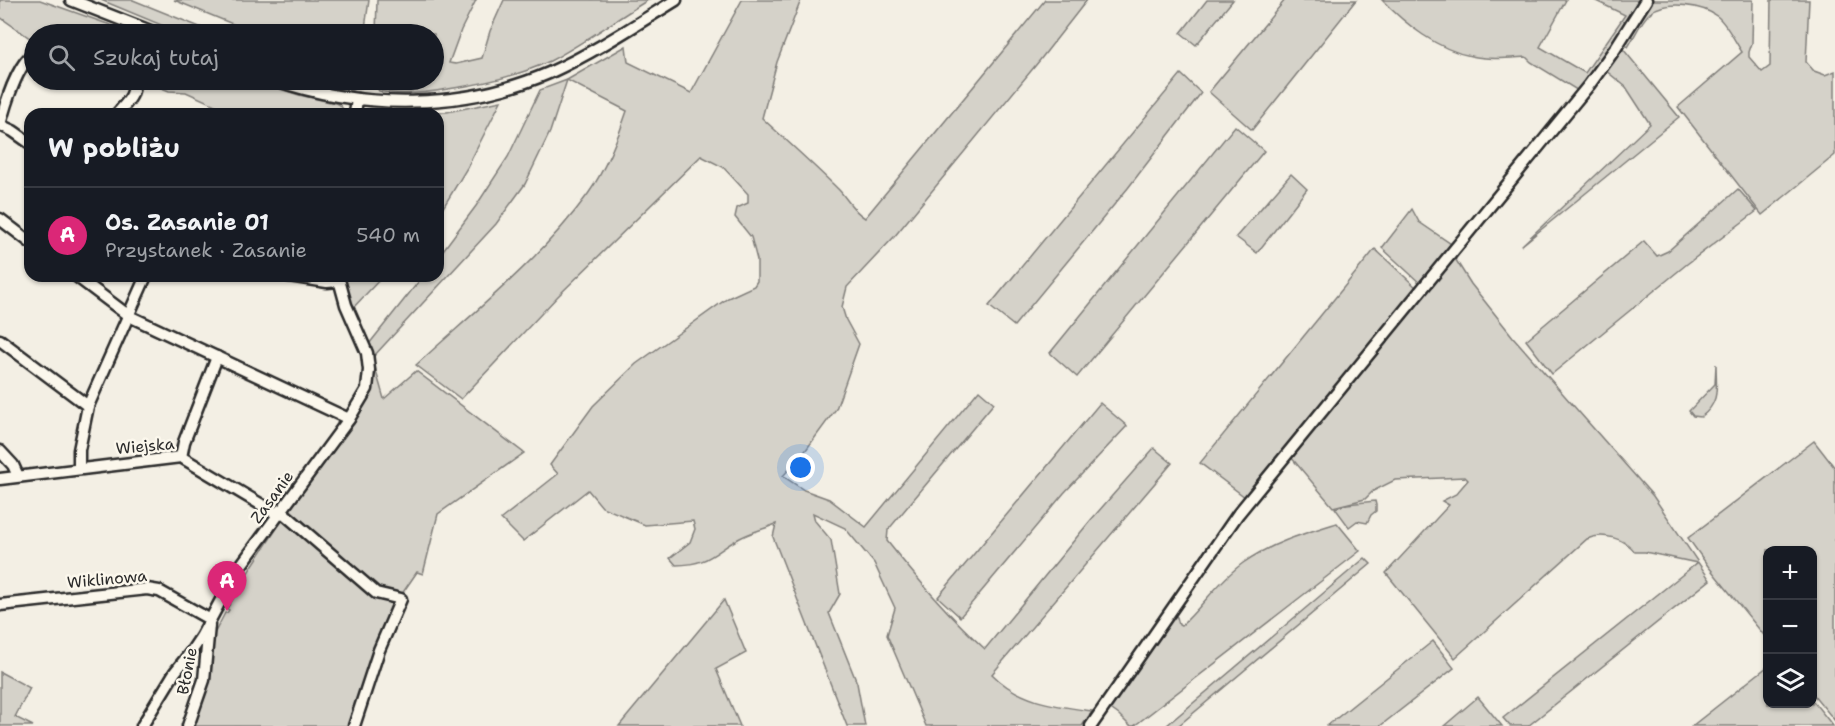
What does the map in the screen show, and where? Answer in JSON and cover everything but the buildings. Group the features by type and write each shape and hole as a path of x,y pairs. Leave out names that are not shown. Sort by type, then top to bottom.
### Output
{"street":[{"path":"71,0 132,24"},
{"path":"310,90 357,99 423,101 468,96 509,87 547,74 585,56 676,0"},
{"path":"1091,726 1236,517 1588,85 1616,49 1646,0"},
{"path":"24,62 0,125 24,139"},
{"path":"121,108 133,90"},
{"path":"356,108 357,99"},
{"path":"0,219 24,237"},
{"path":"84,282 129,316 350,419"},
{"path":"79,468 79,450 88,406 143,282"},
{"name":"Zasanie","path":"142,726 175,672 196,645 236,572 350,419 366,389 369,362 339,282"},
{"path":"0,340 88,406"},
{"path":"181,457 184,442 217,357"},
{"path":"0,451 13,465 18,476"},
{"name":"Wiejska","path":"0,479 181,457 279,512 376,593 401,599 379,650 354,726"},
{"name":"Wiklinowa","path":"0,605 147,589 159,591 209,619"},
{"name":"Błonie","path":"188,726 204,680 209,619"}],"shaded area":[{"path":"0,0 40,0 108,24 24,24 24,34 0,17"},
{"path":"101,0 133,0 192,24 159,24"},
{"path":"174,0 369,0 366,24 233,24"},
{"path":"377,0 476,0 461,30 449,63 456,64 482,58 490,31 504,0 648,0 550,61 500,79 444,90 444,24 376,24"},
{"path":"742,0 801,0 777,62 762,118 830,181 854,209 865,218 1045,0 1087,0 894,237 847,287 842,307 859,344 836,409 803,454 783,476 804,490 829,499 866,527 979,390 994,403 888,530 887,541 934,597 985,649 1090,521 1154,448 1172,463 992,674 1026,697 1092,711 1082,726 926,726 887,635 895,608 874,563 845,528 813,513 815,521 831,540 840,594 829,613 857,683 865,726 847,726 773,537 776,524 744,536 704,560 676,565 670,558 690,542 695,529 693,521 645,525 602,507 588,490 523,541 501,519 558,474 550,465 593,406 636,364 728,298 754,286 757,281 757,260 751,237 735,217 737,208 748,203 748,194 723,167 701,156 558,296 461,399 416,365 550,241 570,218 600,175 627,111 567,80 626,46 628,62 691,93"},
{"path":"1207,0 1233,0 1196,45 1181,33"},
{"path":"1285,0 1356,0 1252,130 1209,92"},
{"path":"1382,0 1566,0 1540,47 1585,73 1625,15 1594,0 1639,0 1618,38 1580,92 1526,57 1478,57 1446,48 1412,27"},
{"path":"1651,0 1753,0 1752,43 1749,57 1762,72 1770,66 1771,0 1809,0 1806,62 1814,71 1825,75 1835,71 1835,155 1762,215 1678,107 1742,52 1718,17 1703,9 1675,5 1658,8 1647,15 1628,47 1622,42"},
{"path":"1619,49 1623,49 1679,117 1521,246 1650,124 1626,87 1605,70"},
{"path":"1181,74 1201,93 1128,188 1014,326 989,306"},
{"path":"567,80 550,132 525,184 496,224 444,280 444,249 508,157 540,90"},
{"path":"167,90 283,90 339,104 342,108 222,108 186,92"},
{"path":"378,90 443,90 405,94"},
{"path":"501,101 467,168 444,206 444,112"},
{"path":"1235,126 1264,151 1077,377 1050,353"},
{"path":"1291,174 1307,189 1257,253 1236,237"},
{"path":"1738,189 1757,211 1687,264 1552,374 1526,340 1644,241 1657,256 1668,251"},
{"path":"1412,209 1419,222 1454,246 1422,285 1382,248"},
{"path":"1375,249 1418,289 1245,497 1200,463"},
{"path":"1454,257 1471,284 1513,337 1653,496 1710,580 1528,726 1510,726 1503,718 1697,563 1635,552 1625,543 1606,536 1587,539 1455,658 1386,573 1449,505 1442,501 1456,494 1468,480 1465,477 1395,480 1373,491 1365,499 1333,507 1290,456"},
{"path":"345,282 377,282 352,309"},
{"path":"418,282 442,282 373,357 369,344"},
{"path":"374,364 384,399 416,371 524,453 438,514 423,574 417,572 397,601 352,726 191,726 212,638 245,577 283,519 289,514 291,504 299,490 363,404 372,385"},
{"path":"1716,364 1715,400 1701,417 1693,416 1689,411 1715,384"},
{"path":"1100,403 1127,426 1064,493 960,617 938,597"},
{"path":"1814,441 1835,468 1835,721 1817,699 1817,546 1763,546 1763,634 1688,538"},
{"path":"1375,501 1376,511 1367,523 1357,521 1349,527 1335,508 1347,504"},
{"path":"1337,523 1360,551 1134,726 1130,726 1108,707 1172,615 1177,617 1181,626 1226,577 1243,563 1277,544"},
{"path":"1365,558 1371,564 1178,726 1166,726"},
{"path":"724,600 746,653 716,669 740,726 619,726"},
{"path":"1433,641 1454,668 1380,726 1327,726"},
{"path":"1763,670 1763,708 1817,708 1817,706 1833,726 1692,726"},
{"path":"0,672 30,688 15,717 33,726 0,726"},
{"path":"1478,697 1502,726 1444,726"}],"place":[{"name":"Os. Zasanie 01","path":"227,611"}]}
